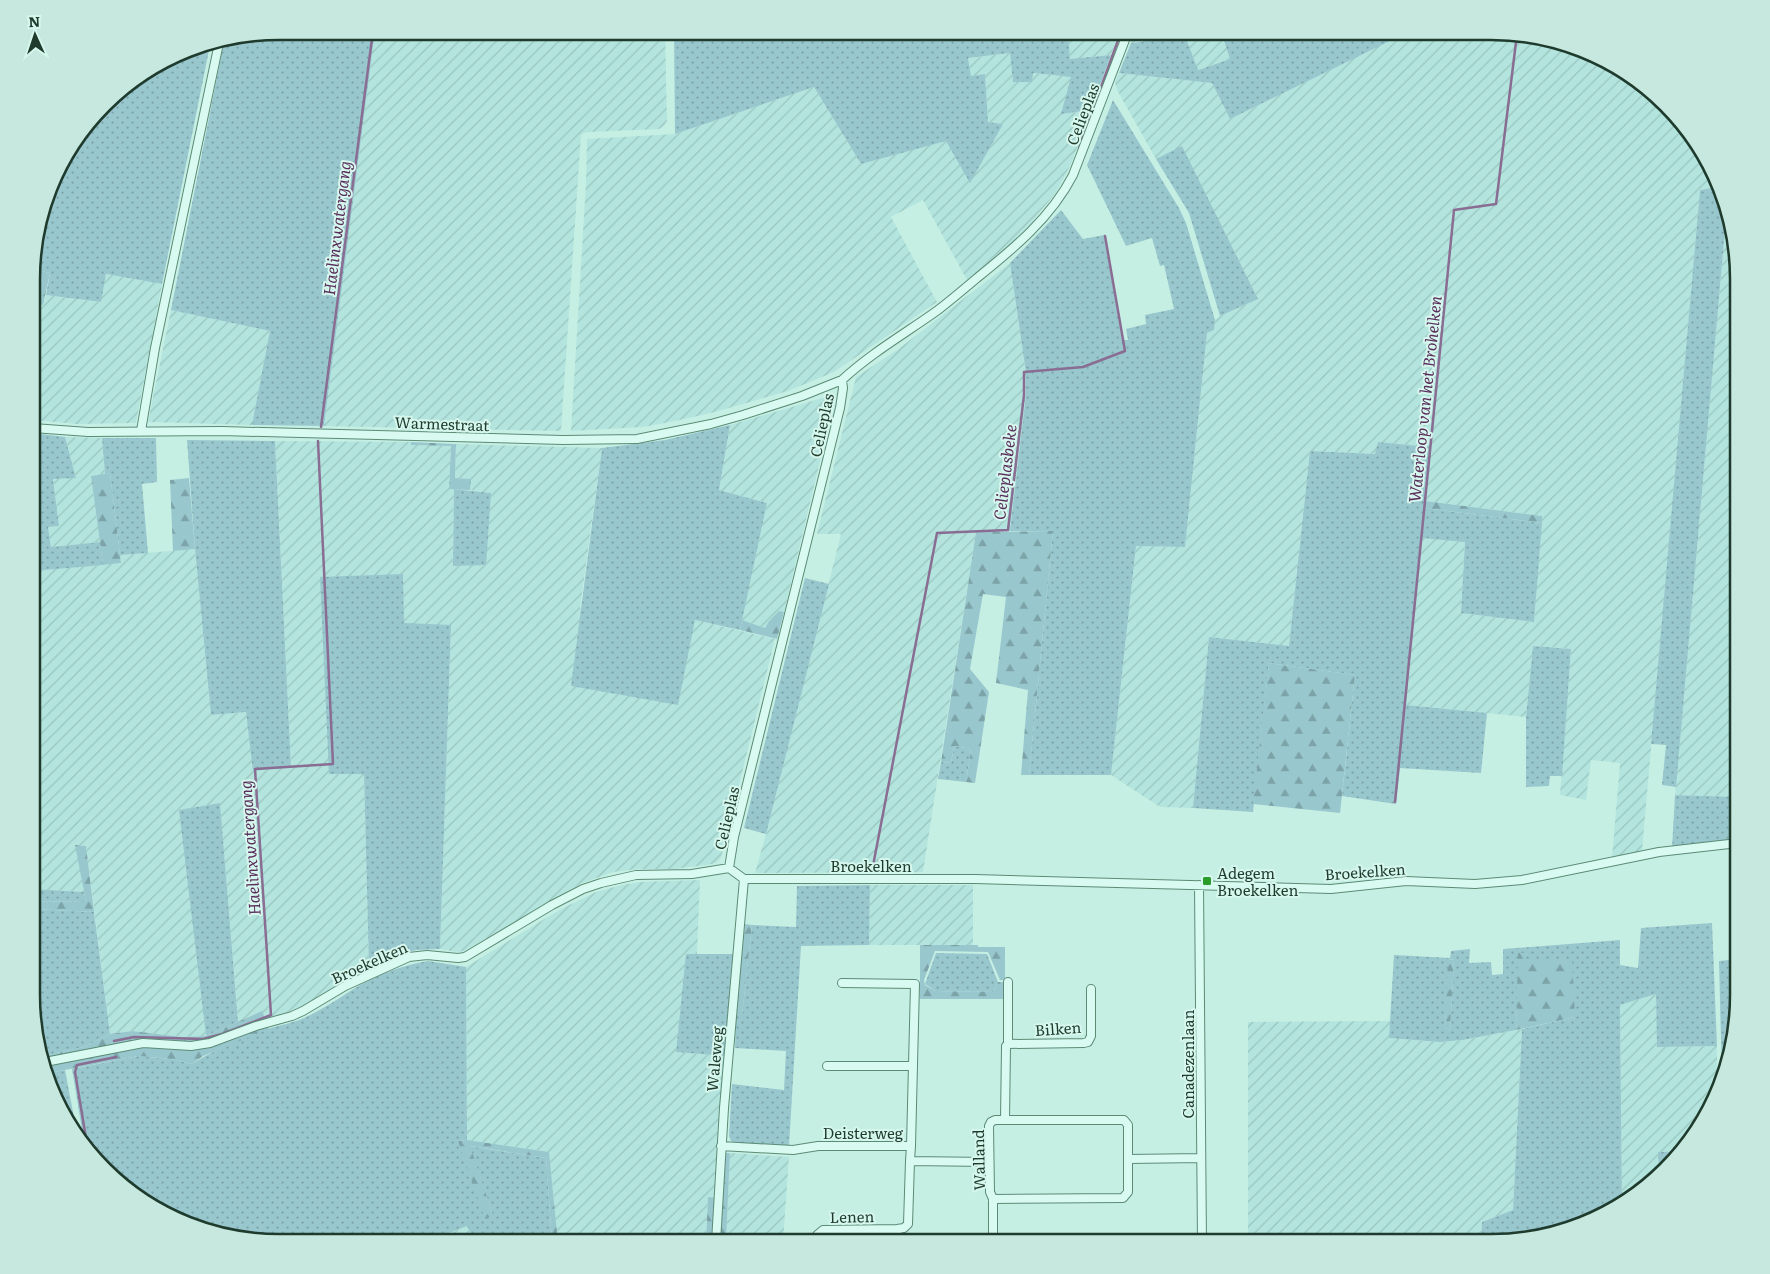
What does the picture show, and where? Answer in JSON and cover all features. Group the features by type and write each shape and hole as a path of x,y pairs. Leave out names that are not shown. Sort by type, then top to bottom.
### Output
{"street":[{"name":"Celieplas","path":"729,868 734,837 840,408 843,388 842,380 856,367 954,296 997,261 1051,209 1065,191 1072,175 1125,40"},
{"path":"141,432 155,348 218,48"},
{"name":"Warmestraat","path":"40,429 80,432 222,431 553,440 637,439 711,424 743,415 802,396 842,380"},
{"name":"Broekelken","path":"744,878 974,879 1331,889 1406,881 1474,884 1500,883 1660,852 1730,844"},
{"path":"729,868 744,878"},
{"name":"Broekelken","path":"49,1061 142,1044 191,1046 210,1043 256,1026 292,1016 345,986 409,957 428,955 465,957 552,905 583,889 636,875 692,874 729,868"},
{"name":"Waleweg","path":"716,1234 721,1146 744,878"},
{"name":"Canadezenlaan","path":"1199,885 1202,1234"},
{"path":"1005,1120 1004,1049 1008,1044 1008,982"},
{"path":"842,983 915,984 911,1146"},
{"name":"Bilken","path":"1008,1044 1088,1042 1091,1036 1091,989"},
{"path":"827,1066 913,1066"},
{"name":"Walland","path":"995,1120 1124,1120 1128,1125 1128,1159 1128,1192 1123,1198 993,1200 990,1192 989,1126 995,1120"},
{"name":"Deisterweg","path":"721,1146 793,1150 818,1146 911,1146 910,1161 989,1162"},
{"path":"1128,1159 1202,1158"},
{"path":"897,1234 897,1229 904,1228 908,1224 910,1161"},
{"path":"993,1200 993,1234"},
{"name":"Lenen","path":"818,1234 823,1230 897,1229"}],"shaded area":[{"path":"374,40 665,40 667,121 664,126 659,129 591,132 581,135 561,431 324,426"},
{"path":"1069,40 1116,40 1111,55 1070,59"},
{"path":"1132,40 1147,40 1140,42 1131,43"},
{"path":"1186,40 1224,40 1230,59 1197,70"},
{"path":"1391,40 1491,40 1522,42 1553,48 1583,58 1624,80 1649,99 1671,121 1698,159 1712,188 1700,190 1642,851 1612,858 1620,763 1591,760 1586,800 1560,795 1571,649 1533,646 1526,717 1406,705 1421,538 1465,541 1461,613 1534,622 1542,516 1425,501 1429,447 1378,442 1376,454 1310,451 1289,646 1209,637 1193,808 1160,807 1111,775 1136,546 1185,547 1207,333 1214,329 1215,320 1220,316 1258,299 1182,147 1156,159 1117,90 1115,82 1119,73 1212,83 1230,119"},
{"path":"1010,53 1013,81 1032,73 1071,77 1070,113 1091,110 1071,164 1057,191 1032,222 1007,248 967,280 923,200 891,217 937,302 834,372 788,391 680,420 643,427 571,431 587,139 675,134 814,87 861,164 1003,124 988,122 985,75 971,76 968,58"},
{"path":"1725,231 1730,279 1730,797 1675,795"},
{"path":"1010,263 1026,373 1026,394 1010,531 976,532 923,872 755,873 841,534 817,534 856,377 897,350"},
{"path":"106,274 162,284 136,423 77,424 40,421 40,304 43,305 46,295 100,302"},
{"path":"171,310 271,331 252,425 148,422"},
{"path":"836,394 784,612 779,612 769,621 765,628 742,620 767,503 719,490 730,425"},
{"path":"65,437 102,438 105,474 91,476 100,542 51,547 48,527 59,526 53,479 76,477"},
{"path":"275,441 411,442 411,445 451,446 449,489 454,489 453,565 490,493 470,490 470,479 455,478 456,444 602,448 580,608 695,620 775,639 721,858 716,863 673,869 638,869 613,872 580,884 464,951 457,952 440,949 451,625 329,774 364,773 369,968 299,1008 265,1020 261,1011 238,1022 220,803 180,810 206,1036 183,1037 132,1031 110,1034 86,846 76,845 84,892 40,889 40,570 121,563 120,555 195,549 211,715 246,712 254,771 291,767"},
{"path":"700,880 697,955 687,954 676,1052 724,1056 715,1197 708,1198 706,1234 557,1234 549,1152 467,1140 466,967 559,910 596,892 640,882"},
{"path":"870,885 973,885 973,945 869,945"},
{"path":"1656,994 1658,1047 1717,1046 1717,1072 1712,1087 1690,1128 1672,1151 1658,1152 1659,1165 1649,1175 1622,1194 1620,1005"},
{"path":"1391,1021 1390,1038 1439,1042 1464,1040 1522,1029 1513,1210 1482,1222 1481,1234 1248,1234 1248,1022"},
{"path":"730,1153 789,1157 784,1234 726,1234"},
{"path":"467,1226 471,1234 446,1234"}],"green space":[{"path":"279,40 374,40 324,426 252,425 270,331 171,310 223,47 248,42"},
{"path":"674,40 1069,40 1070,59 1111,55 1091,110 1061,114 1071,77 1033,73 1032,82 1013,82 1010,53 968,58 971,76 985,74 988,122 1003,124 970,183 946,141 861,164 814,87 675,134"},
{"path":"1148,40 1187,40 1198,70 1230,59 1224,40 1392,40 1230,119 1212,83 1119,73 1131,43"},
{"path":"209,51 162,284 106,274 101,302 46,295 50,273 41,271 42,248 48,217 58,187 72,159 89,133 121,99 146,80 187,58"},
{"path":"1113,100 1179,208 1186,223 1215,320 1214,330 1207,333 1185,547 1136,546 1111,775 1029,775 1053,531 1010,531 1026,394 1026,373 1010,263 1061,210 1083,239 1104,235 1122,340 1128,340 1126,329 1146,324 1145,315 1174,309 1164,265 1160,266 1152,238 1126,246 1087,165"},
{"path":"1182,146 1258,299 1220,316 1189,213 1156,159"},
{"path":"1712,188 1725,231 1676,787 1662,785 1666,745 1651,744 1700,190"},
{"path":"41,271 50,273 43,305 40,304"},
{"path":"730,425 719,490 767,503 740,630 695,620 678,705 571,686 602,448 665,440"},
{"path":"40,434 65,437 76,478 53,479 59,526 48,527 51,547 100,542 103,565 40,570"},
{"path":"102,438 156,438 157,482 142,484 148,553 120,555 110,473 105,474"},
{"path":"187,440 275,441 291,767 253,771 246,712 211,715 195,549"},
{"path":"411,442 456,444 455,478 471,479 470,490 449,489 451,446 411,445"},
{"path":"1378,442 1430,447 1424,508 1542,523 1534,622 1461,613 1465,542 1421,538 1406,705 1487,713 1481,773 1400,768 1396,804 1342,796 1355,675 1269,663 1253,812 1193,808 1209,637 1289,646 1310,451 1375,454"},
{"path":"110,473 121,563 103,565 91,476"},
{"path":"189,478 195,549 173,551 170,480"},
{"path":"454,489 491,493 486,565 453,566"},
{"path":"1425,501 1542,516 1542,523 1424,508"},
{"path":"1053,531 1029,775 1021,775 1028,690 996,683 1006,597 983,594 970,669 989,692 975,783 966,782 971,749 954,746 951,763 941,762 976,532"},
{"path":"403,574 404,623 451,625 440,949 403,953 369,968 364,774 329,774 320,577"},
{"path":"805,578 829,584 766,834 744,828"},
{"path":"779,611 784,612 777,639 740,630 742,620 765,628"},
{"path":"1533,646 1571,649 1562,776 1550,776 1549,786 1526,787 1526,717"},
{"path":"1269,663 1355,675 1340,813 1253,804"},
{"path":"954,746 971,749 966,782 938,779 941,762 951,763"},
{"path":"1675,795 1730,797 1730,841 1672,848"},
{"path":"220,803 238,1022 206,1036 179,810"},
{"path":"75,845 86,846 94,912 40,909 40,901 86,902"},
{"path":"870,885 869,945 801,946 789,1146 731,1141 729,1136 732,1084 784,1090 786,1051 735,1048 736,1015 742,1015 752,925 796,927 797,886"},
{"path":"40,889 84,892 86,902 40,901"},
{"path":"40,909 94,912 110,1034 84,1047 48,1055 42,1026 40,995"},
{"path":"1712,923 1717,1046 1657,1047 1656,994 1620,1005 1622,1195 1583,1216 1553,1226 1522,1232 1481,1234 1482,1222 1513,1210 1522,1029 1575,1017 1519,953 1516,1030 1463,1040 1439,1042 1389,1038 1394,955 1450,958 1451,951 1470,949 1469,963 1491,962 1492,975 1503,974 1503,949 1620,940 1620,965 1638,968 1641,928","holes":["1449,959 1454,960 1450,1030 1445,1028"]},
{"path":"745,924 752,925 742,1016 736,1015"},
{"path":"920,945 1005,947 1005,980 1000,980 988,952 935,951 924,980 925,985 936,991 994,992 998,982 1004,982 1004,999 920,999"},
{"path":"936,953 987,954 998,982 994,992 936,991 925,984"},
{"path":"1518,953 1524,953 1526,959 1572,959 1575,1017 1516,1030"},
{"path":"686,954 733,954 724,1056 676,1052"},
{"path":"1448,959 1454,960 1450,1030 1445,1028"},
{"path":"1729,960 1730,986 1728,1026 1721,1059 1719,961"},
{"path":"428,961 466,967 467,1140 458,1141 493,1215 469,1146 546,1158 551,1234 471,1234 467,1226 446,1234 279,1234 248,1232 217,1226 187,1216 159,1202 133,1185 99,1153 82,1131 72,1069 138,1056 171,1059 192,1064 239,1040 304,1018 377,977 402,967"},
{"path":"262,1011 269,1029 203,1056 192,1064 171,1059 138,1056 53,1072 48,1055 84,1047 110,1034 132,1031 183,1037 206,1036"},
{"path":"65,1070 74,1119 58,1087 53,1072"},
{"path":"467,1140 549,1152 557,1234 551,1234 546,1158 470,1146 493,1215 485,1219 458,1141"},
{"path":"1672,1151 1659,1165 1658,1152"},
{"path":"724,1153 730,1153 726,1234 706,1234 708,1197 721,1198"}],"waterway":[{"name":"Haelinxwatergang","path":"321,427 372,40"},
{"name":"Celieplasbeke","path":"1079,148 1118,40"},
{"name":"Waterloop van het Brohelken","path":"1395,802 1454,210 1496,204 1516,42"},
{"name":"Celieplasbeke","path":"872,871 937,533 1008,530 1024,395 1024,372 1083,367 1125,351 1105,236"},
{"name":"Haelinxwatergang","path":"114,1041 134,1037 203,1039 222,1034 271,1015 255,769 333,764 318,441"},
{"name":"Haelinxwatergang","path":"86,1136 75,1072 77,1065 116,1057"}],"place":[{"name":"Adegem Broekelken","path":"1207,881"}]}
